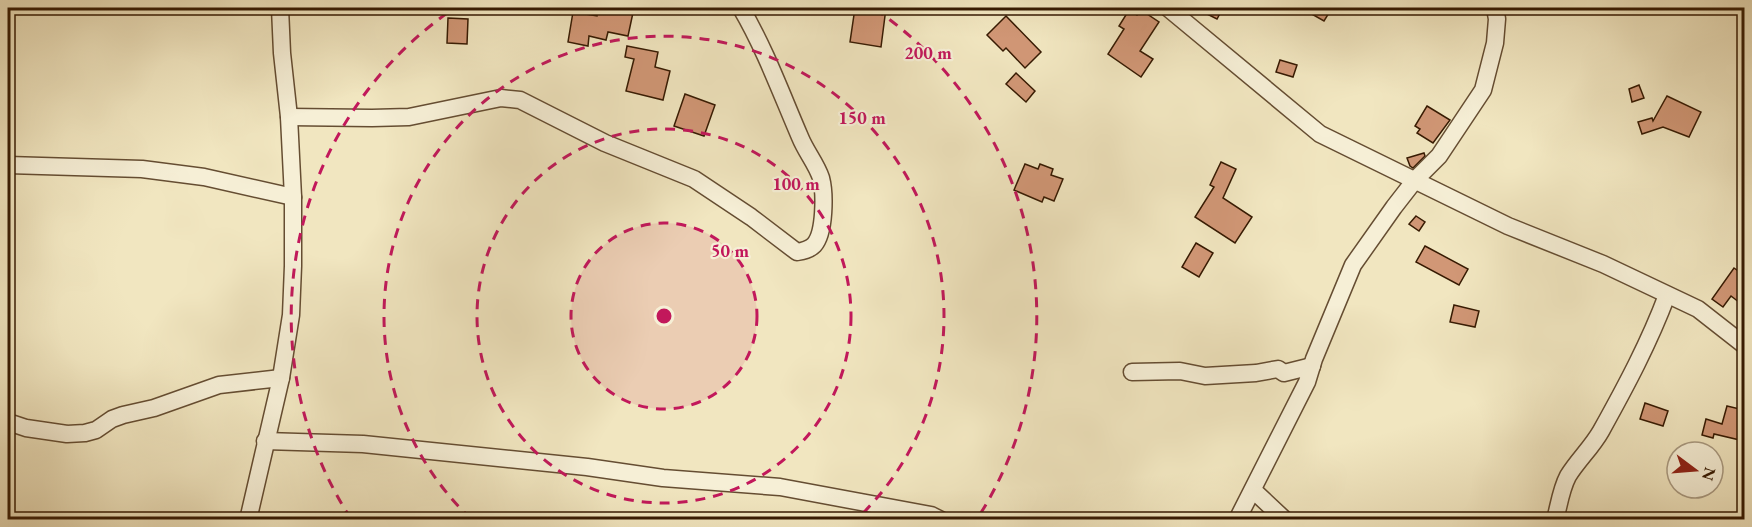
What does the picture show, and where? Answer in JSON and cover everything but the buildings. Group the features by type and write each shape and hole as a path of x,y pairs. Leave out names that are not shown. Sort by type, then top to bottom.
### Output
{"street":[{"path":"248,519 281,378 291,315 293,197 280,8"},
{"path":"289,117 409,117 501,98 520,100 605,142 694,179 751,217 797,252 808,250 815,244 820,230 824,201 821,179 801,141 776,75 741,8"},
{"path":"1168,8 1320,134 1508,226 1603,264 1698,309 1744,345"},
{"path":"1237,519 1292,416 1353,265 1415,180 1439,156 1483,90 1496,43 1495,8"},
{"path":"8,165 142,169 204,177 293,197"},
{"path":"1555,519 1561,492 1568,477 1599,435 1635,371 1667,295"},
{"path":"1132,372 1180,371 1205,376 1256,373 1278,369 1284,373 1312,366"},
{"path":"8,422 26,428 67,434 85,433 96,430 112,419 123,415 154,408 219,385 281,378"},
{"path":"265,441 363,444 587,467 663,478 780,488 931,515 941,519"},
{"path":"1253,490 1285,519"}]}
